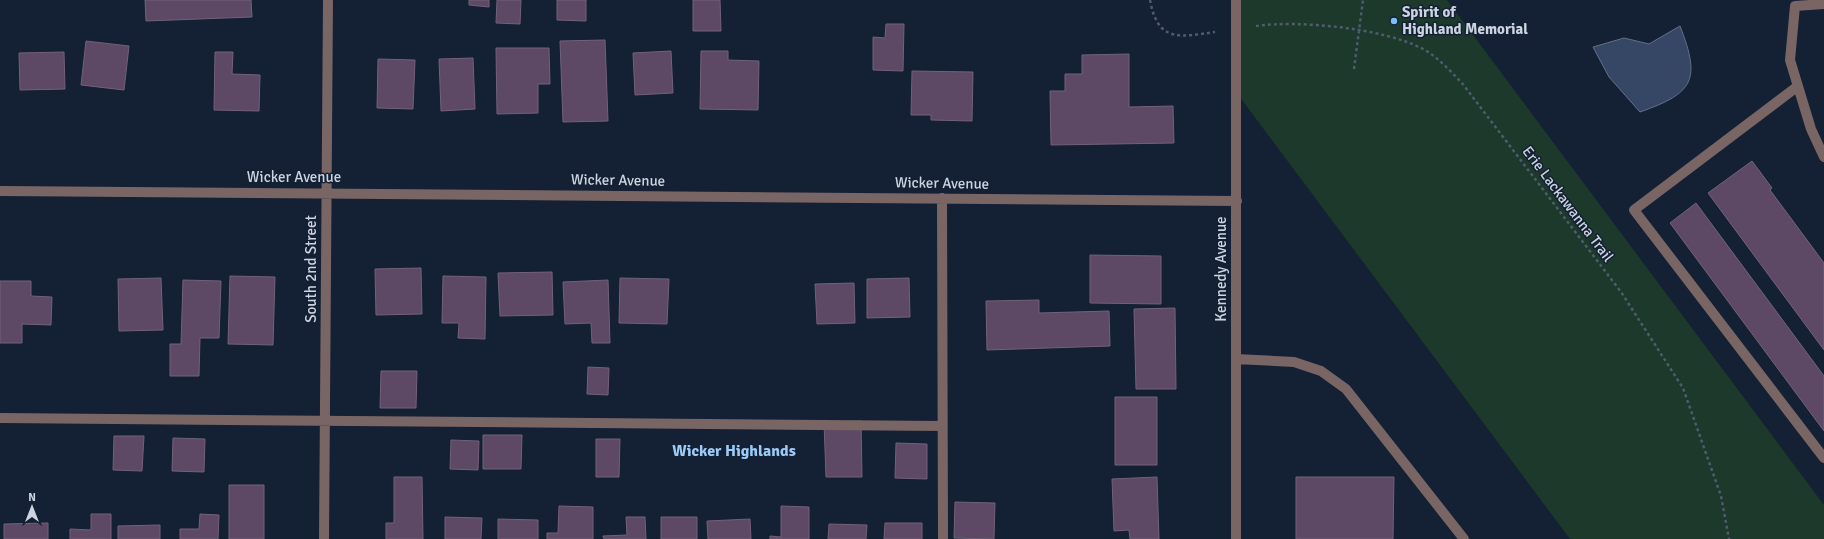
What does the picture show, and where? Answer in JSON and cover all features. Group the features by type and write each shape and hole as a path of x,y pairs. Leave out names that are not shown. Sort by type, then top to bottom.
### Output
{"street":[{"name":"South 2nd Street","path":"324,539 328,0"},
{"name":"Kennedy Avenue","path":"1236,0 1236,539"},
{"path":"1824,4 1794,6 1790,60 1811,129 1824,157"},
{"path":"1798,86 1634,210 1824,458"},
{"name":"Wicker Avenue","path":"0,191 327,192 1237,201"},
{"path":"942,198 943,539"},
{"path":"1236,359 1294,362 1321,370 1346,389 1464,539"},
{"path":"0,418 942,426"}],"path":[{"path":"1150,0 1155,20 1161,29 1171,34 1197,34"},
{"path":"1354,69 1363,0"},
{"name":"Erie Lackawanna Trail","path":"1265,24 1322,25 1358,30 1422,49 1440,61 1456,77 1621,292 1683,388 1721,496 1729,539"}],"green space":[{"path":"1235,0 1447,0 1824,505 1824,539 1570,539 1236,92"}],"water":[{"path":"1680,26 1687,44 1690,60 1691,72 1688,82 1682,91 1672,98 1640,112 1609,77 1593,47 1624,38 1649,44"}],"building":[{"path":"145,0 251,0 252,17 146,21"},
{"path":"469,0 489,0 489,7 469,5"},
{"path":"497,0 521,0 520,24 496,23"},
{"path":"557,0 586,0 586,21 557,20"},
{"path":"693,0 720,0 721,31 693,31"},
{"path":"886,24 904,24 903,71 873,70 873,37 885,38"},
{"path":"605,40 608,121 563,122 560,41"},
{"path":"86,41 129,46 124,90 81,85"},
{"path":"496,48 549,48 550,84 538,84 538,113 497,114"},
{"path":"671,51 673,93 635,95 633,53"},
{"path":"701,51 728,51 728,60 759,61 758,110 700,109"},
{"path":"64,52 65,89 20,90 19,53"},
{"path":"215,52 233,52 232,74 260,75 259,111 214,110"},
{"path":"1129,54 1129,107 1173,106 1174,143 1051,145 1050,91 1065,91 1065,74 1082,74 1082,55"},
{"path":"473,58 475,109 441,111 439,59"},
{"path":"378,59 415,60 413,109 377,108"},
{"path":"912,71 973,72 972,121 931,120 931,115 911,115"},
{"path":"1752,161 1772,188 1770,190 1824,263 1824,350 1708,193"},
{"path":"1696,203 1824,376 1824,431 1670,223"},
{"path":"1090,255 1161,256 1161,304 1090,303"},
{"path":"421,268 422,314 376,315 375,269"},
{"path":"552,272 553,315 500,316 498,273"},
{"path":"230,276 275,277 273,345 228,344"},
{"path":"443,276 486,277 485,339 458,338 459,323 442,323"},
{"path":"161,278 163,330 119,331 118,279"},
{"path":"620,278 669,279 667,324 619,323"},
{"path":"909,278 910,317 867,318 867,279"},
{"path":"183,280 221,281 219,338 200,338 199,376 170,376 170,344 181,344"},
{"path":"608,280 610,343 592,343 591,323 565,324 563,282"},
{"path":"0,281 31,281 31,296 52,297 51,325 22,324 22,343 0,343"},
{"path":"854,283 855,323 817,324 815,284"},
{"path":"1039,300 1039,313 1109,311 1110,346 987,350 986,301"},
{"path":"1175,308 1176,389 1136,389 1134,309"},
{"path":"588,367 609,368 608,395 587,394"},
{"path":"381,371 417,371 416,408 380,408"},
{"path":"1115,397 1157,397 1157,465 1115,465"},
{"path":"861,421 862,477 826,477 824,422"},
{"path":"483,435 522,435 521,469 483,469"},
{"path":"114,436 144,436 142,471 113,470"},
{"path":"173,438 205,439 204,472 172,471"},
{"path":"596,439 620,439 619,477 596,477"},
{"path":"451,440 479,441 478,470 450,469"},
{"path":"896,443 927,444 927,479 895,478"},
{"path":"394,477 422,477 423,539 386,539 386,523 394,523"},
{"path":"1157,477 1159,539 1130,539 1129,530 1114,531 1112,479"},
{"path":"1296,477 1394,477 1393,539 1296,539"},
{"path":"229,485 264,485 264,539 229,539"},
{"path":"955,502 995,503 994,539 954,538"},
{"path":"559,506 593,507 593,539 547,539 547,533 558,533"},
{"path":"781,506 809,507 809,539 770,539 770,536 781,537"},
{"path":"91,514 111,514 111,539 70,539 70,529 91,530"},
{"path":"200,514 219,515 218,539 180,539 180,529 199,529"},
{"path":"445,517 482,518 481,539 445,539"},
{"path":"626,517 645,517 646,539 604,539 603,536 627,535"},
{"path":"661,517 697,517 697,539 661,539"},
{"path":"498,519 538,520 538,539 498,539"},
{"path":"750,519 751,539 708,539 707,521"},
{"path":"48,523 48,539 4,539 4,524"},
{"path":"885,523 922,523 922,539 884,539"},
{"path":"829,524 867,525 866,539 828,539"},
{"path":"160,525 160,539 118,539 118,526"}],"place":[{"name":"Spirit of Highland Memorial","path":"1394,21"}],"district":[{"name":"Wicker Highlands","path":"734,451"}]}
